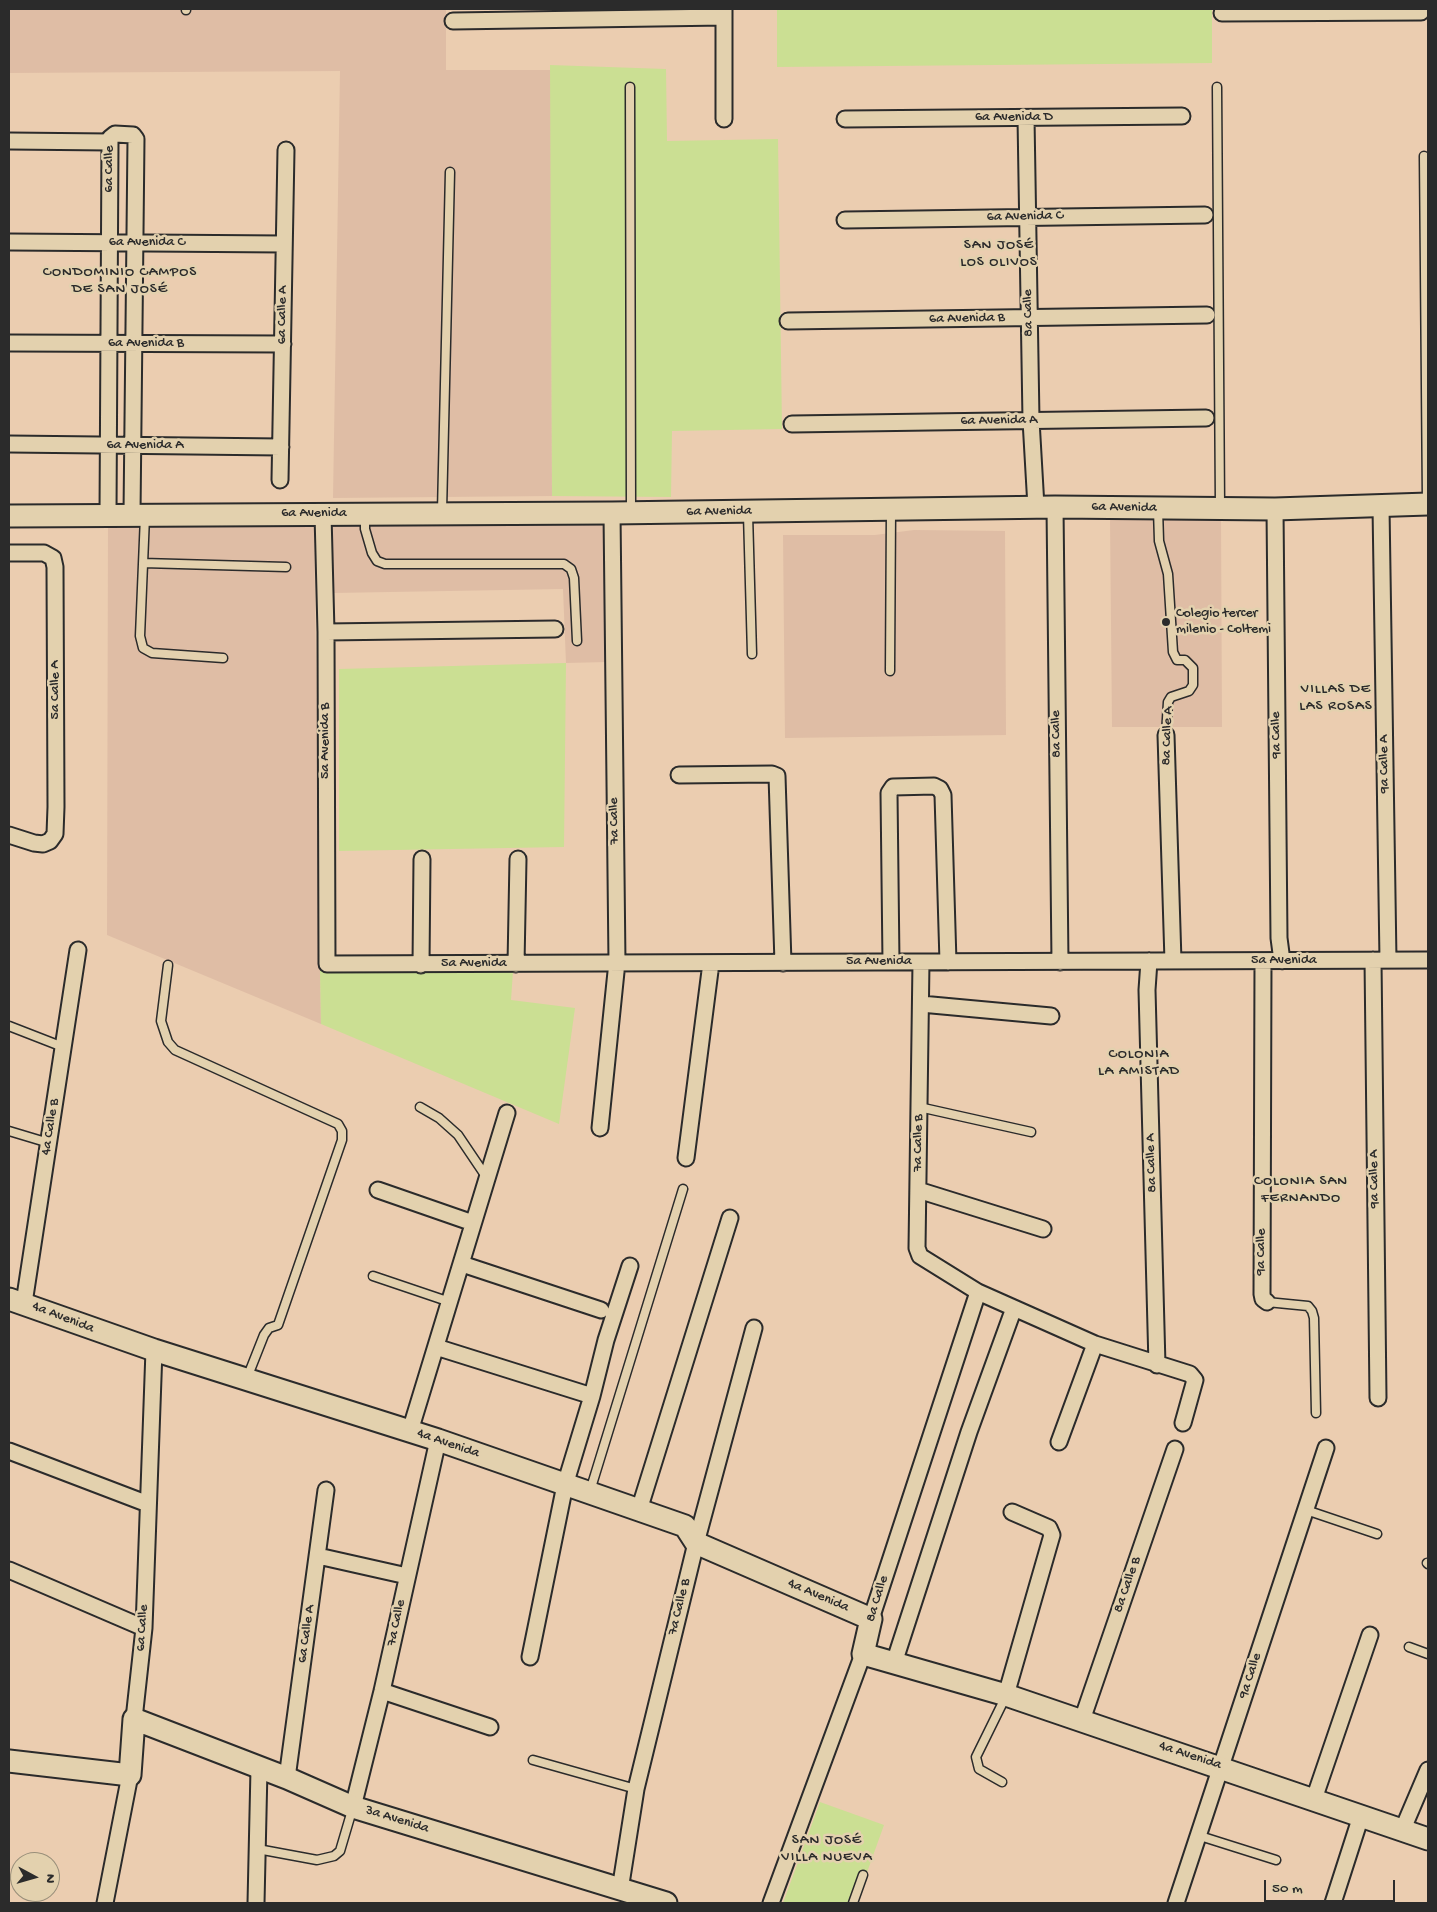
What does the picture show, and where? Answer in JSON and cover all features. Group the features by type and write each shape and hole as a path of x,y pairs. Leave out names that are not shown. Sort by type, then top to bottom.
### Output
{"street":[{"path":"1222,13 1313,11 1421,12"},
{"path":"453,21 495,14 724,13 724,119"},
{"name":"6a Avenida D","path":"845,119 1182,116"},
{"name":"8a Calle","path":"1026,118 1031,420 1045,507 1060,962"},
{"name":"6a Calle","path":"108,514 110,138 115,134 133,135 136,140 133,446 139,514"},
{"path":"9,141 110,142"},
{"name":"6a Calle A","path":"280,480 286,150"},
{"name":"6a Avenida C","path":"845,220 1205,215"},
{"name":"6a Avenida C","path":"9,242 284,244"},
{"name":"6a Avenida B","path":"788,321 1207,315"},
{"name":"6a Avenida B","path":"9,343 282,344"},
{"name":"6a Avenida A","path":"792,424 1206,418"},
{"name":"6a Avenida A","path":"9,444 281,447"},
{"name":"6a Avenida","path":"9,516 748,512 1045,507 1275,509 1428,504"},
{"name":"9a Calle A","path":"1378,1398 1381,507"},
{"name":"9a Calle","path":"1275,509 1279,938 1282,961"},
{"name":"7a Calle","path":"600,1128 617,962 622,513"},
{"name":"5a Avenida B","path":"323,514 326,632 326,962 330,966"},
{"name":"5a Calle A","path":"9,553 44,552 54,558 55,567 55,834 50,841 43,844 9,835"},
{"path":"326,632 555,629"},
{"name":"8a Calle A","path":"1166,735 1173,961"},
{"path":"680,775 772,774 777,776 783,963"},
{"path":"891,962 888,792 893,787 934,786 940,789 943,795 948,962"},
{"path":"421,965 422,859"},
{"path":"516,964 518,859"},
{"name":"4a Calle B","path":"16,1301 48,1143 78,950"},
{"name":"5a Avenida","path":"330,966 617,962 1428,960"},
{"name":"8a Calle A","path":"1149,961 1147,990 1157,1365"},
{"name":"9a Calle","path":"1263,961 1262,1294 1263,1299 1267,1302"},
{"name":"7a Calle B","path":"921,962 918,1248 920,1256 978,1292"},
{"path":"686,1158 711,963"},
{"path":"921,1004 1052,1016"},
{"path":"410,1431 507,1113"},
{"path":"378,1190 473,1223"},
{"path":"918,1190 1043,1229"},
{"path":"638,1510 730,1218"},
{"path":"462,1264 601,1310"},
{"path":"530,1657 565,1485 592,1396 606,1340 630,1266"},
{"path":"978,1292 1095,1344 1190,1374 1195,1380 1183,1423"},
{"name":"8a Calle","path":"771,1903 863,1654 871,1619 978,1292"},
{"name":"4a Avenida","path":"16,1301 154,1350 438,1440 685,1526 696,1543 871,1619"},
{"path":"894,1663 969,1432 1014,1308"},
{"name":"7a Calle B","path":"620,1890 636,1789 696,1543 754,1328"},
{"path":"1059,1442 1095,1344"},
{"path":"436,1347 592,1396"},
{"name":"6a Calle","path":"105,1903 130,1774 144,1628 154,1350"},
{"name":"7a Calle","path":"353,1807 382,1691 438,1440"},
{"name":"9a Calle","path":"1176,1903 1200,1836 1326,1448"},
{"name":"8a Calle B","path":"1082,1720 1175,1449"},
{"path":"9,1451 148,1504"},
{"name":"6a Calle A","path":"287,1778 326,1490"},
{"path":"1006,1694 1052,1531 1012,1512"},
{"path":"318,1556 407,1576"},
{"path":"9,1570 144,1628"},
{"path":"1314,1799 1370,1635"},
{"name":"4a Avenida","path":"863,1654 1006,1694 1428,1839"},
{"path":"382,1691 490,1727"},
{"name":"3a Avenida","path":"134,1719 259,1769 287,1778 353,1807 666,1903"},
{"path":"9,1761 130,1774"},
{"path":"256,1903 259,1769"},
{"path":"1402,1831 1428,1770"},
{"path":"1334,1903 1361,1816"}],"lane":[{"path":"622,513 629,491 630,87"},
{"path":"1217,87 1220,508"},
{"path":"1424,156 1428,504"},
{"path":"442,513 450,172"},
{"name":"8a Calle A","path":"1158,508 1159,541 1168,574 1174,657 1190,663 1193,668 1193,685 1189,691 1171,697 1168,702 1166,735"},
{"path":"890,671 891,510"},
{"path":"748,512 752,654"},
{"path":"139,514 143,564 140,636 142,648 152,653 223,658"},
{"path":"365,514 365,530 372,553 377,561 385,564 564,564 571,569 574,578 578,641"},
{"path":"143,564 286,566"},
{"path":"168,965 161,1021 168,1042 175,1050 338,1124 342,1131 342,1140 278,1325 269,1328 264,1335 247,1380"},
{"path":"9,1026 63,1047"},
{"path":"420,1107 440,1118 458,1135 487,1178"},
{"path":"919,1108 1031,1132"},
{"path":"9,1131 48,1143"},
{"path":"590,1493 683,1189"},
{"path":"373,1276 450,1302"},
{"path":"1267,1302 1308,1306 1312,1311 1314,1318 1316,1413"},
{"path":"1306,1510 1377,1534"},
{"path":"1408,1647 1428,1654"},
{"path":"1002,1782 979,1769 976,1757 1006,1694"},
{"path":"533,1760 636,1789"},
{"path":"264,1850 317,1860 334,1856 340,1851 353,1807"},
{"path":"1200,1836 1276,1860"},
{"path":"853,1903 863,1875"}],"shaded area":[{"path":"9,9 446,9 446,70 551,70 552,496 333,498 340,71 9,73"},
{"name":"Colegio tercer milenio - Coltemi","path":"1221,517 1222,727 1112,727 1110,518"},
{"path":"333,525 603,525 607,662 566,663 563,589 333,593"},
{"path":"108,526 314,527 321,1024 107,935"},
{"path":"914,530 1005,531 1006,735 785,738 783,535 875,535"}],"green space":[{"path":"777,9 1212,9 1212,63 777,67"},
{"path":"550,65 666,69 667,141 778,139 782,429 672,431 671,497 552,496"},
{"path":"566,663 564,847 339,851 339,669"},
{"path":"320,970 513,971 511,1000 575,1008 559,1124 321,1024"},
{"path":"820,1802 884,1825 856,1903 783,1903"}],"place":[{"name":"Colegio tercer milenio - Coltemi","path":"1166,622"}],"district":[{"name":"SAN JOSÉ LOS OLIVOS","path":"999,254"},
{"name":"CONDOMINIO CAMPOS DE SAN JOSÉ","path":"120,282"},
{"name":"VILLAS DE LAS ROSAS","path":"1336,698"},
{"name":"COLONIA LA AMISTAD","path":"1139,1064"},
{"name":"COLONIA SAN FERNANDO","path":"1301,1190"},
{"name":"SAN JOSÉ VILLA NUEVA","path":"827,1850"}]}
